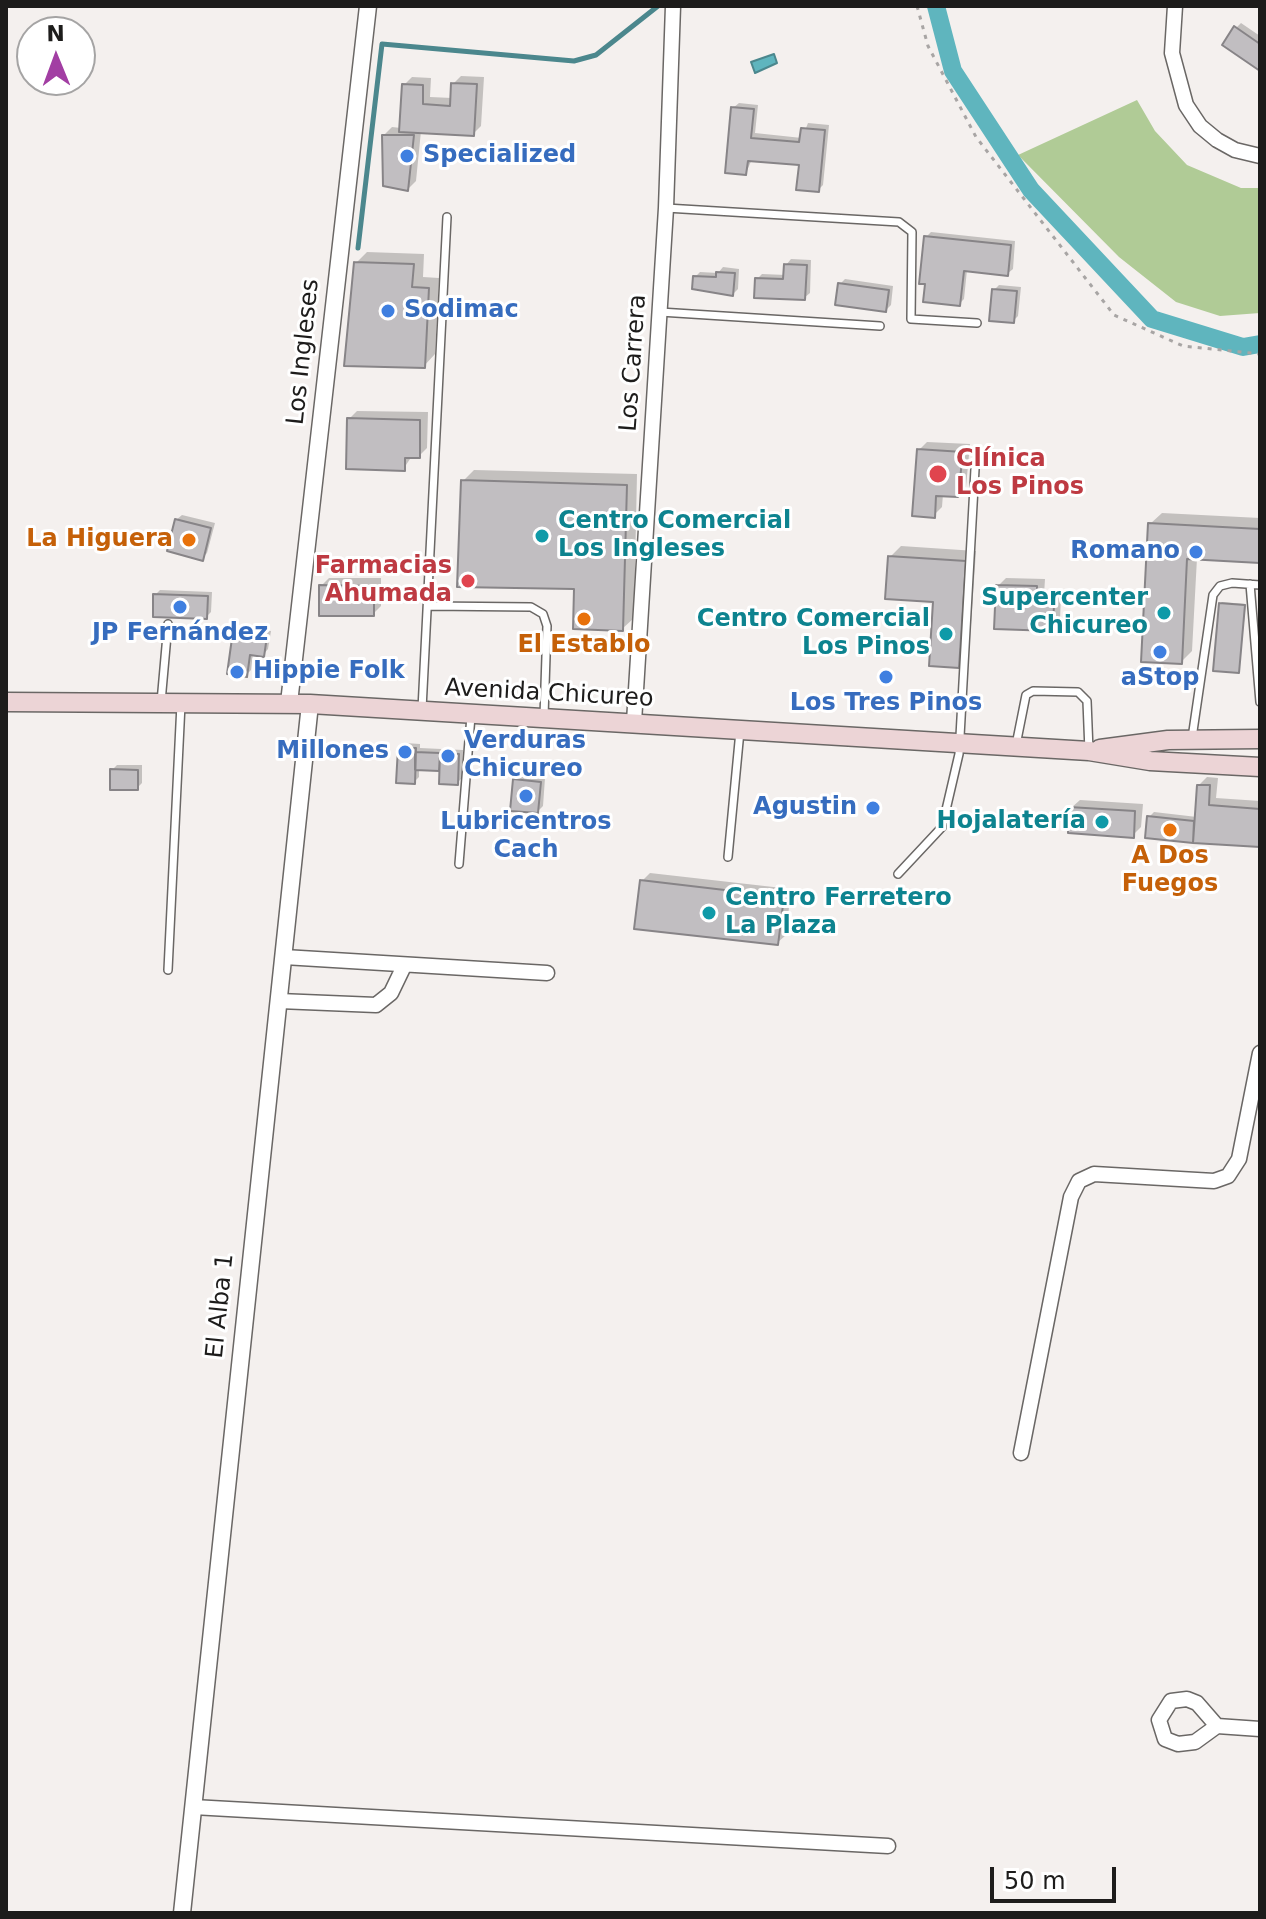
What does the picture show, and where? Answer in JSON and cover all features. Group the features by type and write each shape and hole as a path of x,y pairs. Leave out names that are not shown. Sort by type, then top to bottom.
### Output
{"main road":[{"name":"Avenida Chicureo","path":"6,702 289,703 544,716 1089,751 1150,761 1260,767"},
{"name":"Avenida Chicureo","path":"1089,751 1192,738 1260,739"}],"street":[{"name":"Los Ingleses","path":"289,703 368,6"},
{"name":"Los Carrera","path":"634,722 666,208 673,6"},
{"path":"1175,6 1172,53 1186,105 1200,126 1217,140 1235,150 1260,156"},
{"name":"El Alba 1","path":"182,1913 310,704"},
{"path":"284,957 547,973"},
{"path":"279,1001 376,1005 391,993 404,966"},
{"path":"1021,1453 1071,1197 1079,1181 1094,1174 1214,1181 1228,1176 1239,1159 1260,1053"},
{"path":"1217,1726 1260,1729"},
{"path":"193,1807 888,1846"}],"lane":[{"path":"666,208 899,222 912,232 911,319 977,323"},
{"path":"422,711 447,217"},
{"path":"660,312 880,326"},
{"path":"898,874 946,818 960,744 975,469"},
{"path":"1250,584 1260,702"},
{"path":"1192,738 1213,595 1220,586 1260,585"},
{"path":"428,606 531,607 543,614 547,626 544,716"},
{"path":"161,702 168,624"},
{"path":"1015,747 1026,695 1033,691 1078,692 1087,701 1089,751"},
{"path":"168,970 181,702"},
{"path":"459,864 471,714"},
{"path":"728,857 741,729"}],"path":[{"path":"917,6 928,46 976,137 1114,315 1183,346 1260,354"}],"green space":[{"path":"1137,100 1155,131 1187,165 1241,188 1260,188 1260,313 1220,316 1176,302 1119,257 1018,155"}],"water":[{"path":"774,54 777,63 755,73 751,62"}],"building":[{"path":"1234,26 1260,44 1260,71 1222,45"},
{"path":"451,83 477,84 474,136 399,132 402,84 423,85 423,104 450,106"},
{"path":"731,107 754,109 751,138 799,142 801,128 825,130 819,192 796,190 799,165 748,161 746,175 725,173"},
{"path":"382,135 414,135 408,191 383,186"},
{"path":"924,236 1011,245 1008,276 964,271 960,306 923,302 925,284 919,284"},
{"path":"354,262 414,264 412,287 429,288 425,368 344,366"},
{"path":"784,264 807,265 805,300 754,298 755,278 783,279"},
{"path":"716,272 735,273 733,296 692,289 693,276 716,277"},
{"path":"838,283 889,290 886,312 835,305"},
{"path":"992,289 1017,291 1014,323 989,321"},
{"path":"347,418 420,420 420,458 405,458 405,471 346,469"},
{"name":"Clínica Los Pinos","path":"917,449 963,452 958,497 936,496 935,518 912,516"},
{"name":"Centro Comercial Los Ingleses","path":"461,480 627,485 623,631 573,629 574,589 457,587"},
{"name":"La Higuera","path":"175,519 211,528 203,561 167,551"},
{"name":"Supercenter Chicureo","path":"1148,523 1260,529 1260,563 1187,559 1182,664 1141,662"},
{"name":"Centro Comercial Los Pinos","path":"888,556 966,561 959,668 929,666 933,602 885,599"},
{"path":"319,585 374,586 374,616 319,616"},
{"path":"996,585 1037,586 1037,602 1054,603 1053,631 994,629"},
{"name":"JP Fernández","path":"153,594 208,596 207,619 153,617"},
{"path":"1219,603 1245,605 1239,673 1213,671"},
{"path":"233,631 267,636 264,657 250,655 247,677 227,674"},
{"path":"398,748 416,748 415,784 396,783"},
{"path":"415,752 440,753 439,771 415,770"},
{"path":"440,753 459,754 458,785 439,784"},
{"path":"110,769 138,770 138,790 110,790"},
{"name":"Lubricentros Cach","path":"513,779 541,782 538,813 510,811"},
{"path":"1197,785 1210,785 1209,805 1260,809 1260,847 1193,843"},
{"name":"Hojalatería","path":"1069,807 1135,811 1134,838 1068,833"},
{"name":"A Dos Fuegos","path":"1147,816 1194,821 1193,843 1145,838"},
{"name":"Centro Ferretero La Plaza","path":"640,880 784,897 778,945 634,929"}],"waterway":[{"path":"358,248 382,44 574,61 596,55 658,6"},
{"path":"936,6 953,71 1031,190 1152,319 1243,347 1260,344"}],"place":[{"name":"Specialized","path":"407,156"},
{"name":"Sodimac","path":"388,311"},
{"name":"Clínica Los Pinos","path":"938,474"},
{"name":"Centro Comercial Los Ingleses","path":"542,536"},
{"name":"La Higuera","path":"189,540"},
{"name":"Romano","path":"1196,552"},
{"name":"Farmacias Ahumada","path":"468,581"},
{"name":"JP Fernández","path":"180,607"},
{"name":"Supercenter Chicureo","path":"1164,613"},
{"name":"El Establo","path":"584,619"},
{"name":"Centro Comercial Los Pinos","path":"946,634"},
{"name":"aStop","path":"1160,652"},
{"name":"Hippie Folk","path":"237,672"},
{"name":"Los Tres Pinos","path":"886,677"},
{"name":"Millones","path":"405,752"},
{"name":"Verduras Chicureo","path":"448,756"},
{"name":"Lubricentros Cach","path":"526,796"},
{"name":"Agustin","path":"873,808"},
{"name":"Hojalatería","path":"1102,822"},
{"name":"A Dos Fuegos","path":"1170,830"},
{"name":"Centro Ferretero La Plaza","path":"709,913"}]}
